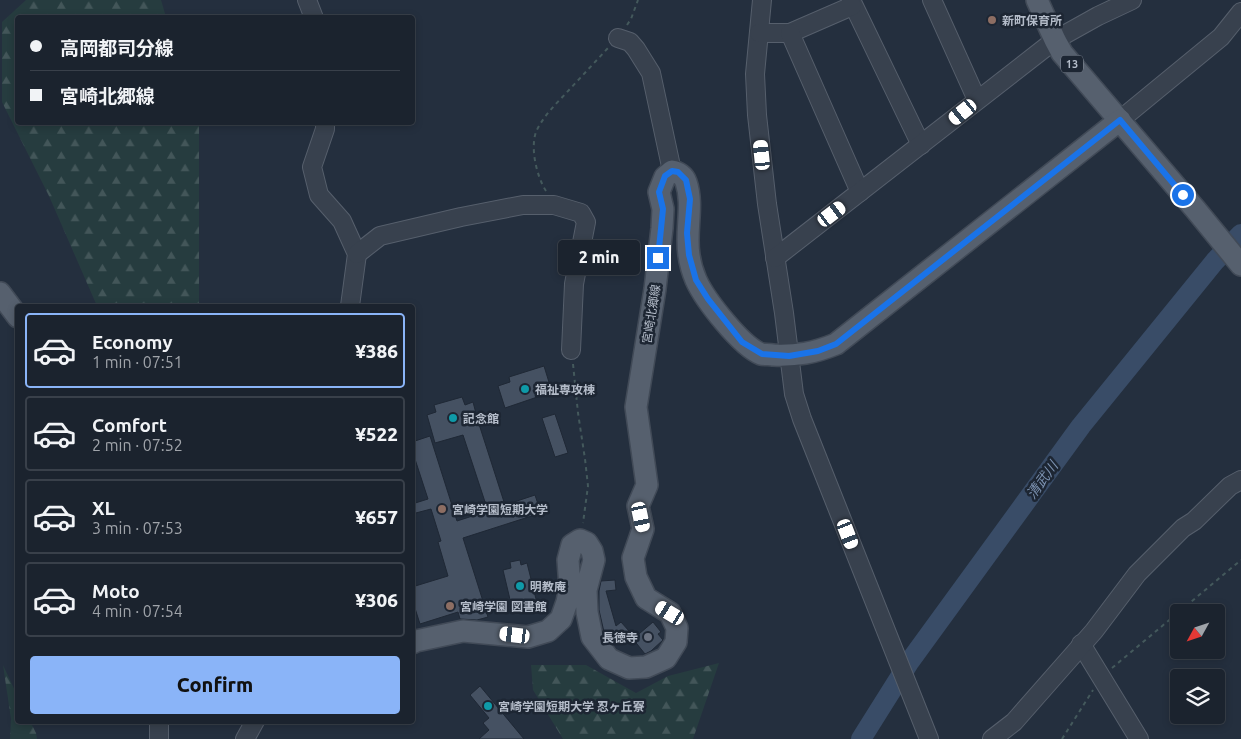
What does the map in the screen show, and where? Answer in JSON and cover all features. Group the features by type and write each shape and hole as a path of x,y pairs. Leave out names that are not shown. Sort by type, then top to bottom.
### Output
{"main road":[{"name":"13","path":"1037,0 1062,53 1241,265"},
{"path":"672,171 678,172 686,180 690,199 687,233 689,255 696,280 708,299 742,342 762,354 789,356 818,351 836,344 1120,120"},
{"name":"宮崎北郷線","path":"580,540 587,543 592,551 594,560 586,590 587,612 592,637 609,659 629,668 646,667 666,658 676,642 676,628 670,613 646,598 636,577 633,558 643,529 638,506 647,485 636,407 655,289 662,228 663,209 659,192 665,176 672,171"},
{"path":"0,293 15,313"},
{"path":"415,642 463,631 528,637 548,631 561,619 567,602 570,587 568,560 572,544 580,540"}],"street":[{"path":"308,0 313,15"},
{"path":"762,0 755,74 757,115 767,204 794,394 802,419 929,739"},
{"path":"932,0 977,100"},
{"path":"775,258 1055,40 1132,0"},
{"path":"759,33 790,33 851,3 921,145"},
{"path":"1120,120 1220,37 1241,12"},
{"path":"790,33 860,192"},
{"path":"618,38 630,42 651,73 672,171"},
{"path":"325,125 312,167 319,195 342,220 357,254 350,304"},
{"path":"357,254 380,236 522,204 554,205 581,213 586,222 574,284 571,350"},
{"path":"992,739 1014,722 1094,631 1137,574 1183,528 1194,521 1230,486 1241,480"},
{"path":"1082,644 1139,739"},
{"path":"159,724 159,739"},
{"path":"245,739 253,724"}],"path":[{"path":"554,205 542,185 536,165 534,147 536,133 548,113 618,38 631,19 638,0"},
{"path":"571,350 588,486 580,540"},
{"path":"1062,739 1101,676 1241,560"}],"green space":[{"path":"26,0 161,0 165,15 15,15 15,125 199,125 199,304 96,304 49,196 2,102 2,22"},
{"path":"719,663 693,739 563,739 533,690 531,665 586,665 636,693 668,676"},
{"path":"3,665 15,691 15,724 32,724 37,739 10,739 11,719"}],"building":[{"name":"福祉専攻棟","path":"544,366 552,392 505,408 498,386 510,382 509,377"},
{"path":"462,397 465,405 473,402 505,505 535,495 541,513 463,538 488,617 477,620 460,619 458,612 420,624 415,608 415,586 448,576 438,542 441,541 431,509 415,513 415,503 428,499 415,459 415,441 430,436 457,521 488,511 463,435 435,443 427,415 436,412 434,405"},
{"path":"555,414 568,453 555,457 542,418"},
{"name":"明教庵","path":"520,560 521,565 527,563 537,603 512,608 503,570 511,568 510,562"},
{"path":"615,580 616,590 606,591 616,626 621,622 629,631 613,644 604,632 599,610 599,591 601,581"},
{"name":"長徳寺","path":"653,622 661,632 658,634 663,640 645,654 633,639"},
{"name":"宮崎学園短期大学 忍ヶ丘寮","path":"480,686 524,739 479,739 489,730 483,723 489,718 470,695"}],"waterway":[{"name":"清武川","path":"861,739 910,661 1081,426 1215,261 1241,234"}],"place":[{"name":"新町保育所","path":"992,20"},
{"name":"福祉専攻棟","path":"525,389"},
{"name":"記念館","path":"453,418"},
{"name":"宮崎学園短期大学","path":"442,509"},
{"name":"明教庵","path":"520,586"},
{"name":"宮崎学園 図書館","path":"450,606"},
{"name":"長徳寺","path":"648,637"},
{"name":"宮崎学園短期大学 忍ヶ丘寮","path":"488,706"}],"route":[{"path":"658,258 663,209 659,192 665,176 672,171 678,172 686,180 690,199 687,233 689,255 696,280 728,326 742,342 762,354 789,356 818,351 836,344 1120,120 1183,195"}]}
